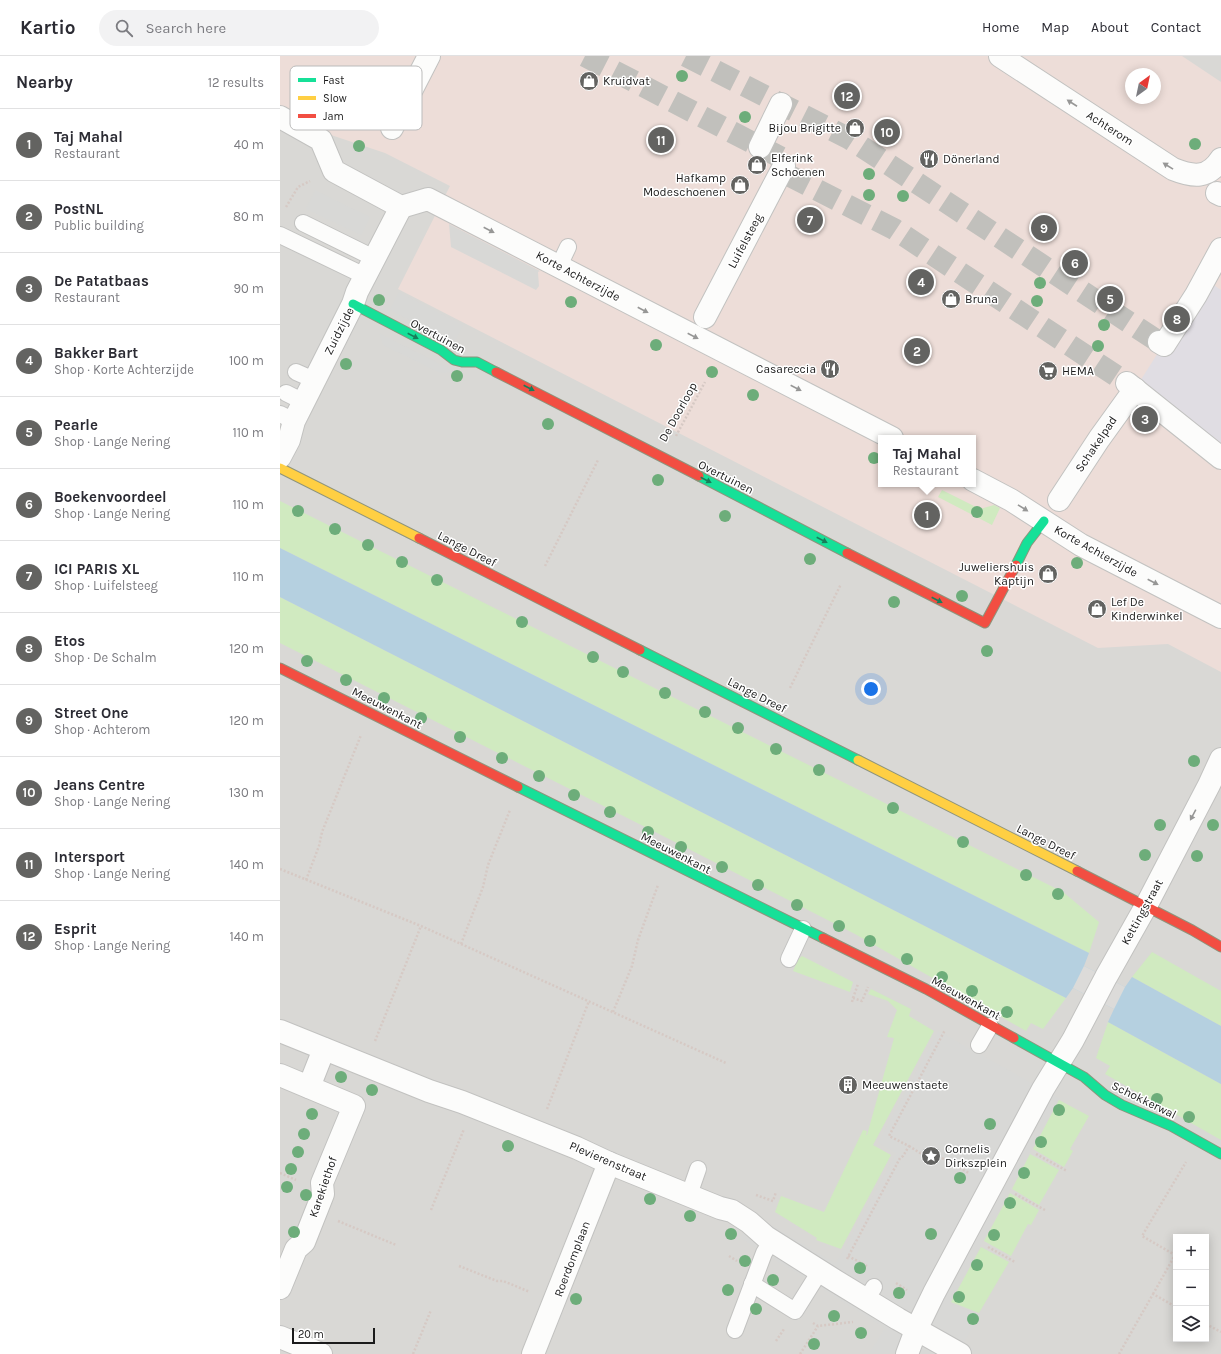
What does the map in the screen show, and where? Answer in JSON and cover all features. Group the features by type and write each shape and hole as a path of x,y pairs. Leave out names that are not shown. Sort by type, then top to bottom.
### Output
{"street":[{"path":"422,70 429,56"},
{"name":"Achterom","path":"1000,56 1173,169 1194,176 1209,172 1221,159"},
{"path":"760,147 781,104"},
{"path":"280,117 290,123"},
{"path":"303,130 321,140 334,171 401,207"},
{"name":"Luifelsteeg","path":"705,317 785,166"},
{"name":"Korte Achterzijde","path":"401,207 428,199 564,256 663,320 886,435"},
{"name":"Zuidzijde","path":"280,457 289,440 287,417 305,376 353,304 356,292 401,207"},
{"path":"1162,344 1196,295 1221,249"},
{"name":"Overtuinen","path":"353,304 441,350 448,357 460,363 478,362 671,463 985,623 1027,543 1044,521"},
{"name":"Schakelpad","path":"1059,500 1099,439 1131,386 1221,458"},
{"name":"Lange Dreef","path":"280,468 1146,906 1221,947"},
{"name":"Korte Achterzijde","path":"976,482 1007,498 1081,545 1221,617"},
{"name":"Meeuwenkant","path":"280,668 926,989 1059,1064"},
{"name":"Kettingstraat","path":"1059,1064 1146,906 1221,761"},
{"name":"Plevierenstraat","path":"280,1031 429,1091 462,1102 558,1140 609,1163 720,1208 732,1211 772,1240 820,1271 870,1293 916,1330 960,1354"},
{"path":"309,1087 324,1049"},
{"path":"907,1354 916,1330 934,1293 1014,1141 1059,1064"},
{"name":"Schokkerwal","path":"1059,1064 1084,1077 1105,1095 1171,1126 1221,1154"},
{"name":"Karekiethof","path":"280,1075 354,1106 322,1183 323,1194 304,1242 296,1249 280,1288"},
{"name":"Roerdomplaan","path":"533,1354 609,1163"},
{"path":"280,1337 321,1354"}],"lane":[{"path":"304,223 370,267"},
{"path":"280,235 370,267"},
{"path":"789,959 803,929"},
{"path":"979,1045 990,1026"},
{"path":"689,1195 698,1169"},
{"path":"735,1330 764,1254 772,1240"},
{"path":"752,1284 795,1311 820,1271"}],"path":[{"path":"284,212 298,187 308,182"},
{"name":"De Doorloop","path":"675,438 705,382"},
{"path":"545,566 598,460"},
{"path":"790,688 841,584"},
{"path":"306,880 319,846 322,832 359,738"},
{"path":"461,944 483,888 488,865 509,812"},
{"path":"280,869 421,926 726,1063"},
{"path":"613,1012 632,966 638,940 657,887"},
{"path":"375,1040 421,926"},
{"path":"857,987 852,1000 862,1001 866,993"},
{"path":"546,1110 589,1001"},
{"path":"945,1030 889,1136 920,1152 924,1152 975,1176"},
{"path":"431,1210 459,1141"},
{"path":"844,1263 900,1158 903,1156 908,1146"},
{"path":"1032,1151 1067,1171"},
{"path":"1119,1354 1175,1255 1142,1236 1184,1165"},
{"path":"1010,1191 1044,1210"},
{"path":"764,1198 773,1201 776,1192"},
{"path":"336,1219 396,1245"},
{"path":"983,1244 1015,1262"},
{"path":"459,1266 536,1294"},
{"path":"1153,1294 1174,1306"},
{"path":"413,1354 431,1310"},
{"path":"795,1311 818,1326 854,1322"},
{"path":"800,1354 818,1326"},
{"path":"1209,1326 1221,1332"},
{"path":"776,1341 781,1333"}],"shaded area":[{"path":"280,56 1221,56 1221,1039 280,552"},
{"path":"280,56 1182,56 1221,82 1221,672 1168,644 1098,648 398,289 450,186 385,153 316,130 422,130 422,66 290,66 290,121 280,118"},
{"path":"315,190 370,217 361,235 306,209"},
{"path":"449,224 540,271 538,272 539,286 536,290 451,247"},
{"path":"1205,279 1221,290 1221,458 1135,389"},
{"path":"399,292 463,325 454,343 390,310"},
{"path":"379,333 456,372 440,373 383,345"},
{"path":"280,578 1115,1009 1221,1075 1221,1354 280,1354"},
{"path":"938,1031 1059,1098 950,1303 980,1315 964,1343 973,1349 970,1354 869,1354 885,1328 740,1238 754,1215 835,1263 896,1153 878,1143"}],"green space":[{"path":"942,490 980,509 994,505 1000,508 992,525 938,497"},
{"path":"280,501 1063,892 1099,922 1089,953 280,548"},
{"path":"280,597 1066,998 1043,1029 1031,1023 1026,1031 855,934 280,643"},
{"path":"1152,952 1221,991 1221,1026 1132,977"},
{"path":"802,956 853,982 850,992 793,971 797,962 796,961"},
{"path":"871,989 911,1009 909,1016 934,1031 873,1145 891,1155 841,1249 816,1240 817,1238 775,1212 781,1196 824,1212 863,1130 867,1131 867,1135 894,1038 887,1037 897,1010 888,1001 868,994"},
{"path":"1108,1022 1221,1084 1221,1140 1105,1074 1110,1066 1096,1058"},
{"path":"1059,1100 1089,1116 1070,1149 1073,1151 1064,1167 1033,1149"},
{"path":"1030,1154 1059,1170 1039,1205 1012,1189"},
{"path":"1010,1193 1039,1210 1031,1225 1028,1224 1011,1256 984,1241"},
{"path":"981,1247 1009,1262 979,1313 951,1302"}],"water":[{"path":"280,548 1089,953 1084,966 1125,987 1132,977 1221,1026 1221,1084 1108,1022 1114,1009 1073,988 1066,998 280,597"}],"pier":[{"path":"1084,966 1125,987 1114,1009 1073,988"}],"tunnel":[{"path":"585,56 782,158"},
{"path":"686,56 850,139 1159,342"},
{"path":"788,175 894,229 1127,383"}],"traffic: fast":[{"path":"353,304 441,350 454,360 462,362 477,362 496,372"},
{"path":"699,476 847,553"},
{"path":"1016,565 1027,543 1044,521"},
{"path":"640,650 858,760"},
{"path":"518,787 823,938"},
{"path":"1014,1038 1084,1077 1105,1095 1122,1105 1171,1126 1221,1154"}],"traffic: slow":[{"path":"280,468 419,538"},
{"path":"858,760 1077,871"}],"traffic: jam":[{"path":"496,372 699,476"},
{"path":"419,538 640,650"},
{"path":"847,553 985,623 1016,565"},
{"path":"280,668 518,787"},
{"path":"1077,871 1192,930 1221,947"},
{"path":"823,938 926,989 1014,1038"}],"place":[{"name":"Kruidvat","path":"589,81"},
{"name":"Esprit","path":"847,96"},
{"name":"Bijou Brigitte","path":"855,128"},
{"name":"Jeans Centre","path":"887,132"},
{"name":"Intersport","path":"661,140"},
{"name":"Dönerland","path":"929,159"},
{"name":"Elferink Schoenen","path":"757,165"},
{"name":"Hafkamp Modeschoenen","path":"740,185"},
{"name":"ICI PARIS XL","path":"810,220"},
{"name":"Street One","path":"1044,228"},
{"name":"Boekenvoordeel","path":"1075,263"},
{"name":"Bakker Bart","path":"921,282"},
{"name":"Bruna","path":"951,299"},
{"name":"Pearle","path":"1110,299"},
{"name":"Etos","path":"1177,319"},
{"name":"PostNL","path":"917,351"},
{"name":"Casareccia","path":"830,369"},
{"name":"HEMA","path":"1048,371"},
{"name":"De Patatbaas","path":"1145,419"},
{"name":"Taj Mahal","path":"927,515"},
{"name":"Juweliershuis Kaptijn","path":"1048,574"},
{"name":"Lef De Kinderwinkel","path":"1097,609"},
{"name":"Meeuwenstaete","path":"848,1085"},
{"name":"Cornelis Dirkszplein","path":"931,1156"}]}
